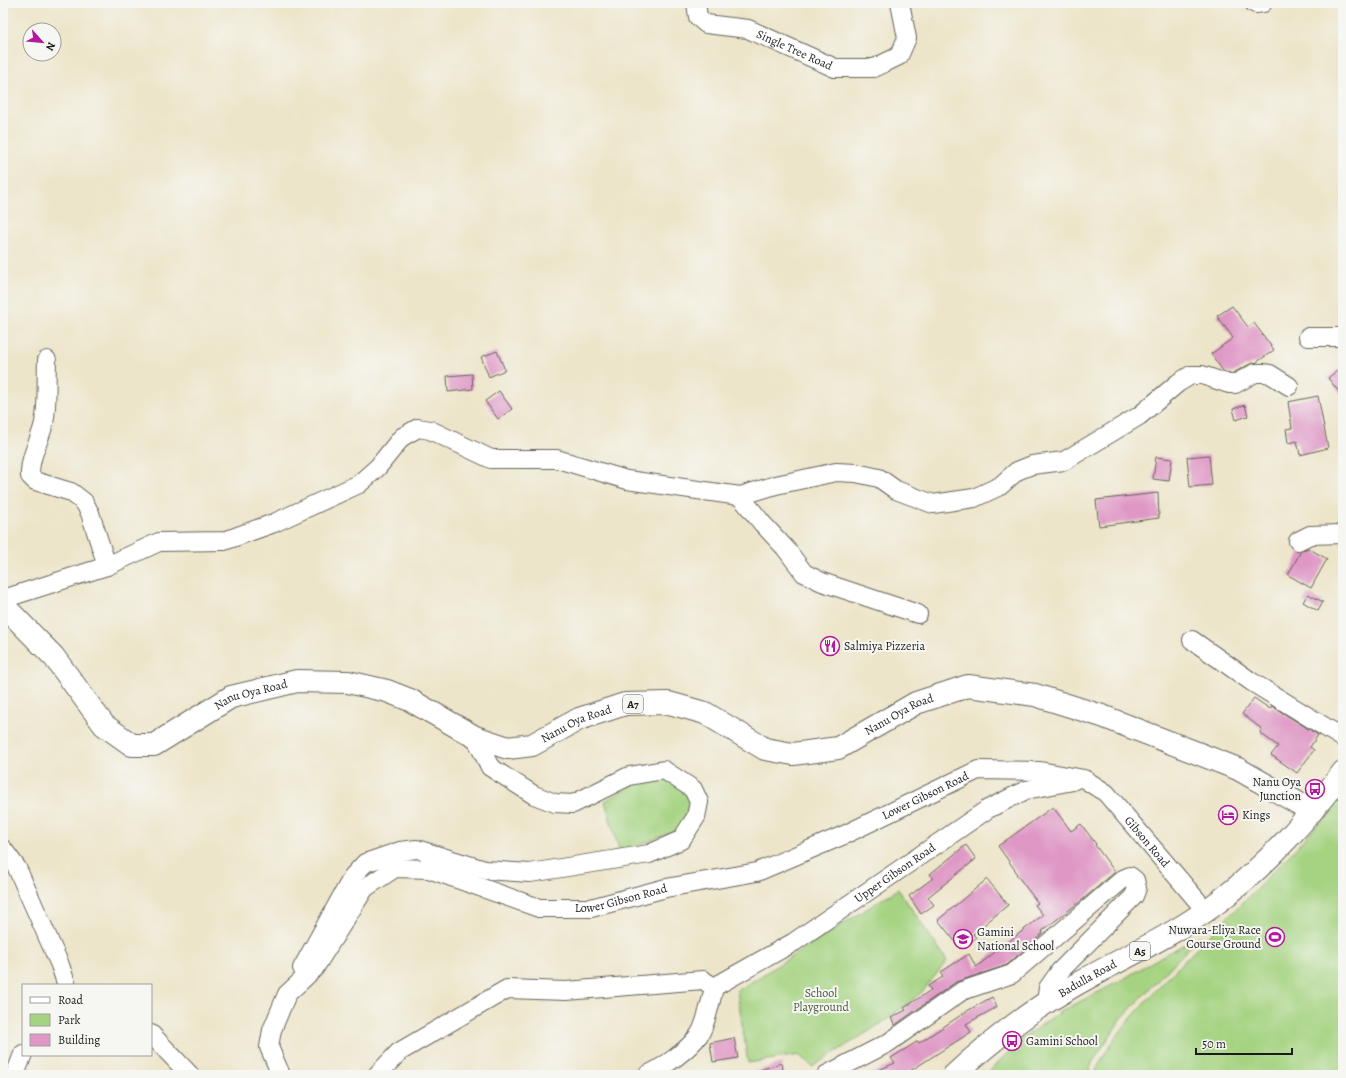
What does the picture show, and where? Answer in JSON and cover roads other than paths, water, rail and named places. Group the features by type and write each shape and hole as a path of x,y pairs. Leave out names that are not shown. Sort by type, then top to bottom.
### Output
{"highway":[{"name":"Nanu Oya Road","path":"3,605 54,657 104,725 132,745 154,746 232,697 297,681 348,682 387,691 410,700 475,737 508,748 532,745 579,719 625,704 670,703 705,713 765,749 793,754 838,748 916,703 968,686 1035,695 1102,716 1238,769 1312,811"},
{"name":"Badulla Road","path":"954,1075 1011,1026 1047,1002 1070,987 1166,937 1222,899 1262,865 1296,831 1343,772"}],"street":[{"name":"Single Tree Road","path":"696,3 698,17 706,24 748,29 835,68 874,68 900,56 907,38 900,3"},
{"path":"1254,3 1263,3"},
{"path":"1308,337 1343,337"},
{"path":"47,360 46,411 43,425 29,466 30,476 35,481 71,492 84,502 90,513 107,566"},
{"path":"3,599 107,566 159,542 224,541 274,523 359,484 378,467 402,437 418,428 430,430 490,459 557,459 627,480 740,496 776,485 836,472 856,473 879,478 896,490 934,504 974,498 1000,486 1017,471 1032,464 1064,461 1139,416 1178,383 1191,375 1202,374 1229,384 1235,384 1255,373 1265,373 1270,374 1289,386"},
{"path":"740,496 786,549 804,573 822,582 918,614"},
{"path":"1298,542 1310,535 1343,534"},
{"path":"1192,640 1252,682 1343,738"},
{"path":"287,994 353,876 365,864 400,850 417,849 485,870 530,873 649,854 681,840 696,818 699,802 693,789 664,770 629,776 573,804 555,803 541,798 490,767 475,737"},
{"name":"Lower Gibson Road","path":"281,1075 269,1047 272,1030 287,994 314,970 365,888 395,868 429,869 539,908 591,908 666,888 757,872 844,836 978,770 1040,771 1084,779"},
{"name":"Gibson Road","path":"1084,779 1106,793 1206,911"},
{"name":"Upper Gibson Road","path":"714,987 794,942 988,809 1026,790 1084,779"},
{"path":"3,849 17,868 68,984"},
{"path":"826,1075 888,1043 962,991 1012,974 1123,879 1130,876 1136,880 1137,888 1134,896 1060,971 1048,988 1046,995 1047,1002"},
{"path":"377,1075 400,1052 507,989 566,991 703,980 714,987 712,999 700,1034 678,1057 647,1075"},
{"path":"152,1035 190,1075"},
{"path":"15,1075 22,1056"}],"place":[{"name":"Salmiya Pizzeria","path":"830,646"},
{"name":"Nanu Oya Junction","path":"1315,789"},
{"name":"Kings","path":"1228,815"},
{"name":"Nuwara-Eliya Race Course Ground","path":"1275,937"},
{"name":"Gamini National School","path":"963,939"},
{"name":"Gamini School","path":"1012,1041"}],"park label":[{"name":"School Playground","path":"821,1000"}]}
